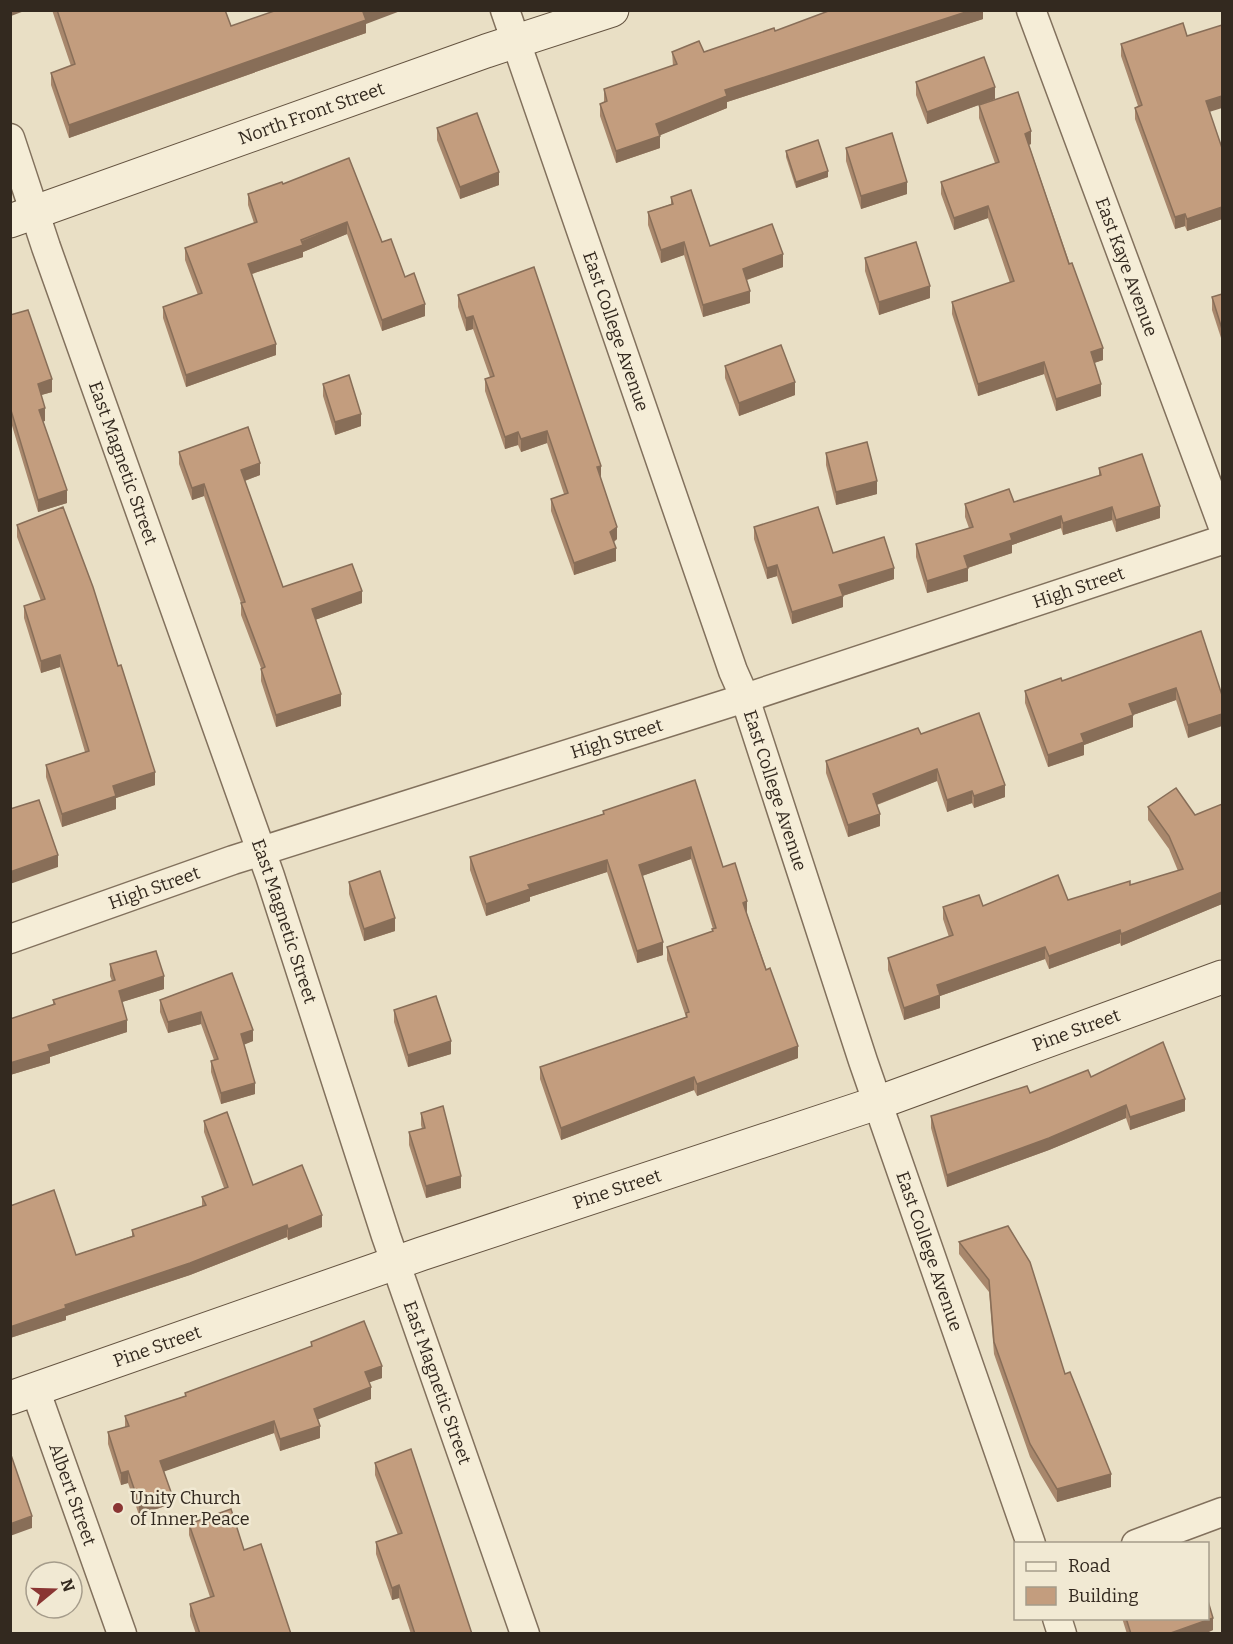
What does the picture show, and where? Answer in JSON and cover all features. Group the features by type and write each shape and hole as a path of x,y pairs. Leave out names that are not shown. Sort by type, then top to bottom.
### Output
{"street":[{"name":"East College Avenue","path":"505,10 733,671 745,698 877,1103 1030,1542"},
{"name":"North Front Street","path":"23,216 516,41 612,10"},
{"name":"East Kaye Avenue","path":"1031,10 1222,524"},
{"name":"East Magnetic Street","path":"10,138 23,216 261,852 396,1263 525,1634"},
{"name":"High Street","path":"10,939 233,860 745,698 1222,540"},
{"name":"Pine Street","path":"23,1394 396,1263 877,1103 1222,977"},
{"name":"Albert Street","path":"23,1394 122,1634"},
{"path":"1141,1542 1222,1512"}],"building":[{"path":"57,10 225,10 231,26 277,10 368,10 363,12 366,20 69,125 51,73 75,64"},
{"path":"831,10 972,10 725,90 727,96 656,124 660,136 616,151 600,104 607,101 604,89 677,64 672,52 699,41 704,52 774,28 775,31"},
{"path":"1183,23 1187,36 1222,25 1222,96 1206,101 1222,148 1222,207 1187,219 1185,214 1175,217 1135,108 1142,105 1121,44"},
{"path":"984,57 995,87 927,112 916,82"},
{"path":"1018,92 1031,131 1025,134 1069,264 1072,263 1103,348 1091,352 1101,384 1056,399 1044,362 978,384 952,302 1014,281 988,206 954,218 941,182 999,162 979,105"},
{"path":"477,113 499,172 460,187 437,128"},
{"path":"892,133 907,182 861,196 846,148"},
{"path":"818,140 828,171 796,182 786,151"},
{"path":"349,158 382,242 391,239 405,277 414,273 425,304 382,320 347,222 301,240 303,245 248,264 276,344 186,375 163,307 202,293 185,248 257,222 248,194 282,182 283,184"},
{"path":"691,190 710,246 772,224 783,254 743,269 750,291 703,305 684,242 661,250 648,212 673,204 671,197"},
{"path":"916,242 930,286 879,302 865,258"},
{"path":"534,267 601,466 597,467 617,527 610,532 616,548 574,563 551,499 568,493 547,431 521,439 518,432 505,437 485,379 494,376 473,316 466,318 458,295"},
{"path":"1222,294 1222,329 1212,297"},
{"path":"28,310 52,379 38,384 45,408 39,410 67,490 38,500 10,407 10,315"},
{"path":"781,345 795,382 739,403 725,366"},
{"path":"349,375 361,414 335,422 323,384"},
{"path":"248,427 260,463 241,470 283,587 352,564 362,591 312,609 341,694 276,715 261,669 265,667 241,603 245,602 204,484 192,488 179,452"},
{"path":"867,442 877,481 836,492 826,453"},
{"path":"1142,454 1160,506 1116,520 1112,507 1063,523 1061,516 1010,534 1012,540 964,556 968,568 927,581 916,544 973,527 965,504 1009,489 1014,502 1101,475 1099,468"},
{"path":"63,507 93,587 118,666 121,665 155,772 113,786 116,796 62,814 46,765 89,751 60,655 41,661 24,606 45,599 17,525"},
{"path":"818,507 833,553 884,537 894,568 839,585 843,596 792,612 777,565 767,568 754,527"},
{"path":"1201,631 1222,695 1222,714 1188,725 1176,688 1129,704 1133,715 1081,734 1084,742 1048,755 1025,691 1061,678 1062,681"},
{"path":"979,713 1005,785 974,796 972,791 947,800 937,769 873,794 880,814 848,825 826,761 918,728 921,734"},
{"path":"695,780 723,867 735,863 747,901 743,903 766,970 770,968 798,1046 697,1084 694,1077 561,1128 540,1067 687,1017 686,1013 689,1012 667,947 716,928 691,847 639,865 663,942 637,951 607,860 528,885 530,889 486,904 470,857 604,814 603,811"},
{"path":"1176,788 1195,815 1222,804 1222,892 1121,934 1120,930 1049,956 1045,947 937,985 940,995 904,1008 888,958 953,935 943,907 979,895 983,906 1058,875 1068,900 1130,881 1130,885 1183,869 1169,836 1148,807"},
{"path":"39,800 58,855 10,872 10,809"},
{"path":"380,871 395,918 364,929 349,882"},
{"path":"156,951 164,976 119,991 127,1020 48,1045 50,1051 10,1063 10,1019 55,1004 53,1000 115,980 110,964"},
{"path":"232,973 253,1030 241,1034 255,1083 221,1093 211,1061 218,1059 201,1012 168,1022 160,1000"},
{"path":"436,996 451,1041 408,1055 394,1010"},
{"path":"1163,1042 1185,1099 1130,1117 1126,1105 1049,1138 947,1175 931,1116 1027,1086 1030,1093 1088,1070 1091,1077"},
{"path":"443,1106 461,1176 426,1186 409,1132 425,1128 421,1113"},
{"path":"227,1112 253,1185 302,1165 322,1215 288,1229 287,1225 190,1263 65,1305 66,1308 10,1327 10,1206 54,1190 76,1255 134,1236 132,1230 206,1205 202,1197 228,1187 204,1121"},
{"path":"1008,1226 1030,1262 1065,1374 1070,1372 1111,1474 1057,1489 1030,1444 994,1342 989,1280 959,1242"},
{"path":"364,1321 382,1366 365,1372 371,1387 314,1409 320,1426 280,1439 274,1421 160,1461 171,1492 139,1503 128,1471 121,1473 108,1432 129,1426 125,1416 186,1396 185,1393 312,1346 311,1342"},
{"path":"411,1449 472,1634 415,1634 399,1585 392,1588 376,1542 402,1533 375,1463"},
{"path":"10,1455 32,1516 10,1524"},
{"path":"231,1509 244,1550 261,1544 291,1634 200,1634 190,1604 214,1596 189,1524"},
{"path":"1209,1604 1213,1618 1209,1619"},
{"path":"1127,1620 1207,1620 1168,1634 1131,1634"}],"place":[{"name":"Unity Church of Inner Peace","path":"118,1508"}]}
